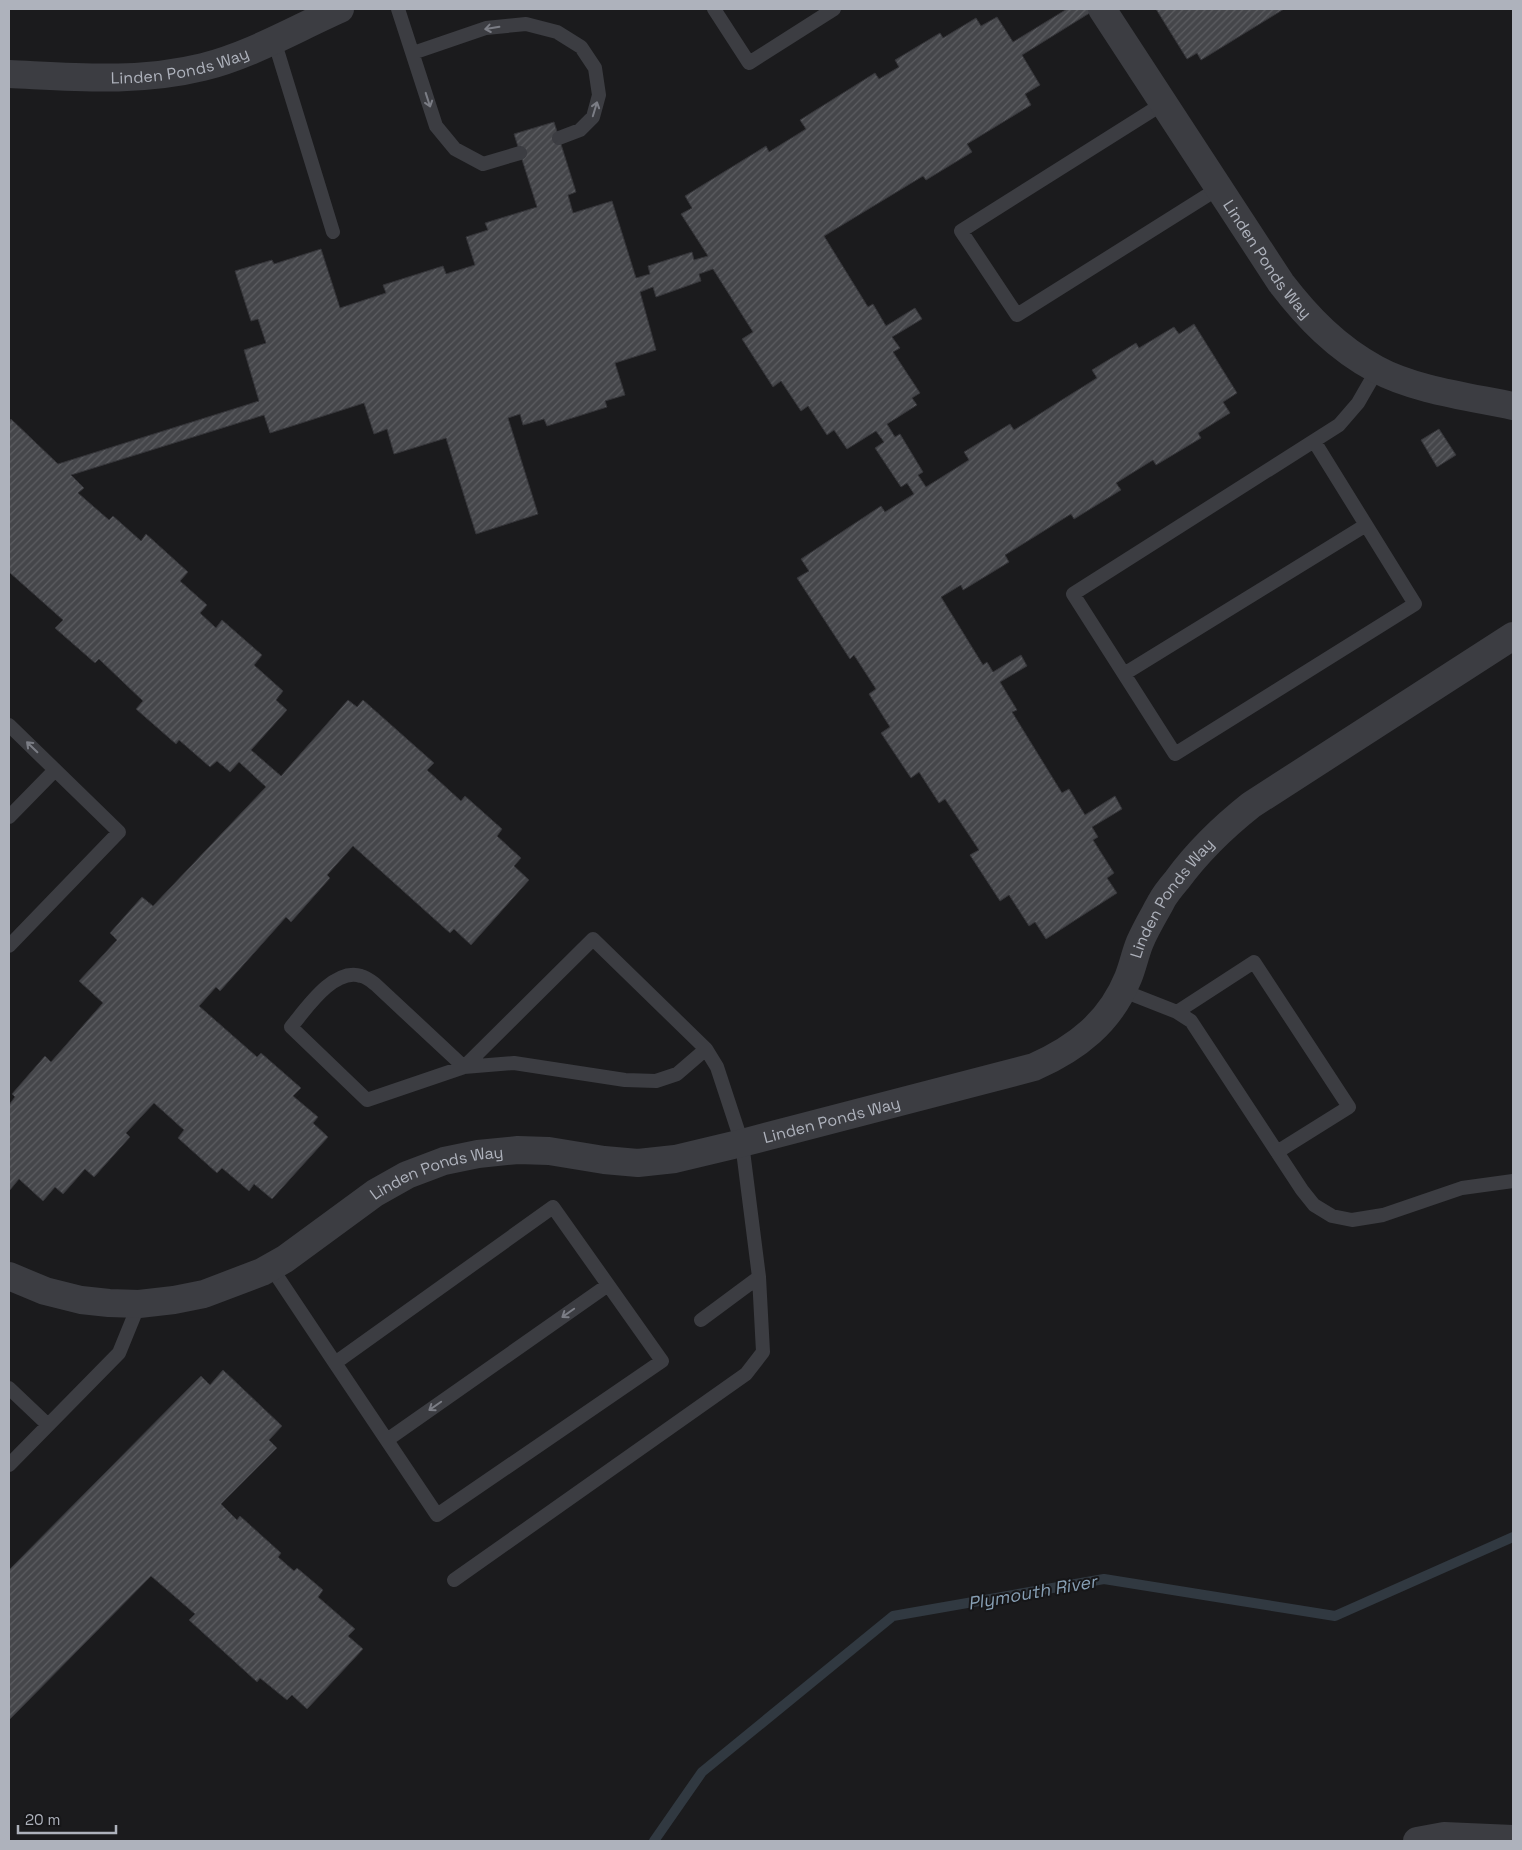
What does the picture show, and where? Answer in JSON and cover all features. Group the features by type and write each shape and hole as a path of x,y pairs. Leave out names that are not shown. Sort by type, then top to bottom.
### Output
{"street":[{"name":"Linden Ponds Way","path":"9,74 127,78 176,73 235,56 340,9"},
{"name":"Linden Ponds Way","path":"1102,9 1280,283 1300,308 1329,337 1347,351 1378,370 1409,382 1513,406"},
{"name":"Linden Ponds Way","path":"9,1276 46,1291 81,1300 109,1303 139,1304 204,1294 271,1267 285,1259 375,1193 407,1176 444,1161 478,1154 518,1150 549,1151 604,1160 638,1163 674,1159 1034,1067 1056,1058 1082,1040 1113,1007 1128,979 1140,941 1162,900 1190,862 1220,830 1251,805 1513,636"},
{"path":"1416,1841 1444,1836 1513,1839"}],"lane":[{"path":"398,9 436,126 455,149 483,164 520,153"},
{"path":"714,9 750,63 834,9"},
{"path":"413,53 486,28 526,24 557,32 581,47 595,68 599,96 593,117 580,130 559,138"},
{"path":"274,40 333,232"},
{"path":"1164,103 961,231 1017,315 1219,188"},
{"path":"1314,441 1415,604 1175,754 1073,594 1339,424 1358,404 1378,370"},
{"path":"1124,674 1366,525"},
{"path":"9,725 119,832 9,946"},
{"path":"9,817 55,770"},
{"path":"454,1580 746,1374 762,1352 759,1277 742,1143 717,1068 706,1049 593,939 464,1067"},
{"path":"1177,1012 1254,962 1349,1107 1277,1152"},
{"path":"464,1067 375,984 361,975 346,975 331,982 291,1027 367,1100 464,1067 514,1063 625,1080 656,1081 677,1074 706,1049"},
{"path":"1121,990 1177,1012 1191,1021 1314,1206 1332,1216 1352,1220 1383,1214 1462,1188 1513,1181"},
{"path":"271,1267 335,1363 437,1515 662,1361 552,1207 335,1363"},
{"path":"701,1320 759,1277"},
{"path":"387,1440 608,1285"},
{"path":"9,1465 119,1353 139,1304"},
{"path":"9,1388 48,1425"}],"building":[{"path":"1067,9 1096,9 1022,55 1040,85 1025,94 1031,105 967,144 972,152 926,180 923,176 824,236 868,307 873,304 886,326 915,308 922,319 892,337 900,348 893,352 920,393 912,398 917,405 887,424 895,437 900,434 923,472 918,475 926,487 969,460 964,452 1010,424 1014,430 1097,378 1092,370 1136,343 1139,348 1174,327 1179,334 1194,324 1237,393 1223,402 1230,413 1198,433 1201,438 1156,465 1153,460 1116,483 1121,490 1074,519 1071,514 1005,555 1009,562 963,590 961,585 941,597 983,665 987,662 993,672 1021,655 1027,666 1000,682 1017,710 1012,712 1062,793 1069,789 1085,815 1115,796 1122,809 1092,827 1098,837 1093,840 1114,873 1107,878 1117,893 1046,939 1035,922 1029,926 1009,895 1000,901 970,855 979,850 945,799 939,803 919,772 911,778 881,733 890,727 869,694 876,689 854,655 850,659 797,578 809,571 801,559 881,506 885,512 914,494 907,483 901,487 875,448 884,442 876,431 847,449 834,430 827,435 808,406 801,411 781,381 773,387 742,339 753,332 713,269 699,274 701,281 656,297 653,287 640,292 656,350 615,363 625,395 605,401 607,407 547,426 544,419 523,425 520,414 508,418 538,514 476,534 446,438 394,454 387,429 374,434 364,403 270,433 264,415 71,475 84,488 78,493 109,520 113,516 141,541 146,534 188,572 180,581 207,605 200,613 216,628 222,620 262,655 254,665 283,691 276,700 287,710 251,750 281,776 348,700 357,707 363,700 434,763 427,770 461,801 465,796 502,829 497,836 521,858 514,866 529,880 471,945 454,929 450,933 353,846 327,875 330,878 291,922 286,917 220,991 216,987 199,1006 257,1057 261,1053 301,1088 293,1096 318,1117 313,1123 328,1137 272,1199 254,1184 249,1191 222,1168 217,1173 178,1138 184,1130 154,1103 126,1133 130,1137 94,1177 85,1169 63,1194 55,1187 43,1201 19,1179 9,1191 9,1105 15,1097 12,1094 45,1056 51,1062 103,1003 79,981 117,940 110,933 142,897 153,906 266,787 239,762 230,772 217,761 210,767 179,740 176,744 136,709 143,701 99,659 95,663 55,628 63,620 9,572 9,422 11,419 58,464 259,401 244,350 266,343 258,319 251,321 235,271 272,260 274,264 321,249 340,308 386,293 383,285 443,266 446,274 475,265 466,237 488,230 485,223 537,207 514,134 554,122 576,192 568,195 573,213 612,201 636,278 650,274 648,266 692,252 694,260 708,256 681,214 692,208 685,196 766,146 769,152 806,129 800,120 875,73 879,79 899,67 895,60 940,33 943,38 976,18 981,26 997,17 1013,42"},
{"path":"1156,9 1284,9 1201,60 1197,53 1187,59"},
{"path":"1439,429 1456,455 1437,467 1421,440"},
{"path":"223,1370 282,1426 269,1440 277,1448 221,1504 237,1520 240,1516 281,1553 278,1557 294,1571 297,1568 323,1590 318,1597 355,1629 348,1636 363,1649 307,1709 292,1695 287,1700 260,1678 257,1682 189,1620 195,1614 151,1576 9,1720 9,1570 201,1376 210,1385"}],"waterway":[{"name":"Plymouth River","path":"654,1841 702,1772 893,1616 1104,1579 1335,1616 1513,1537"}]}
